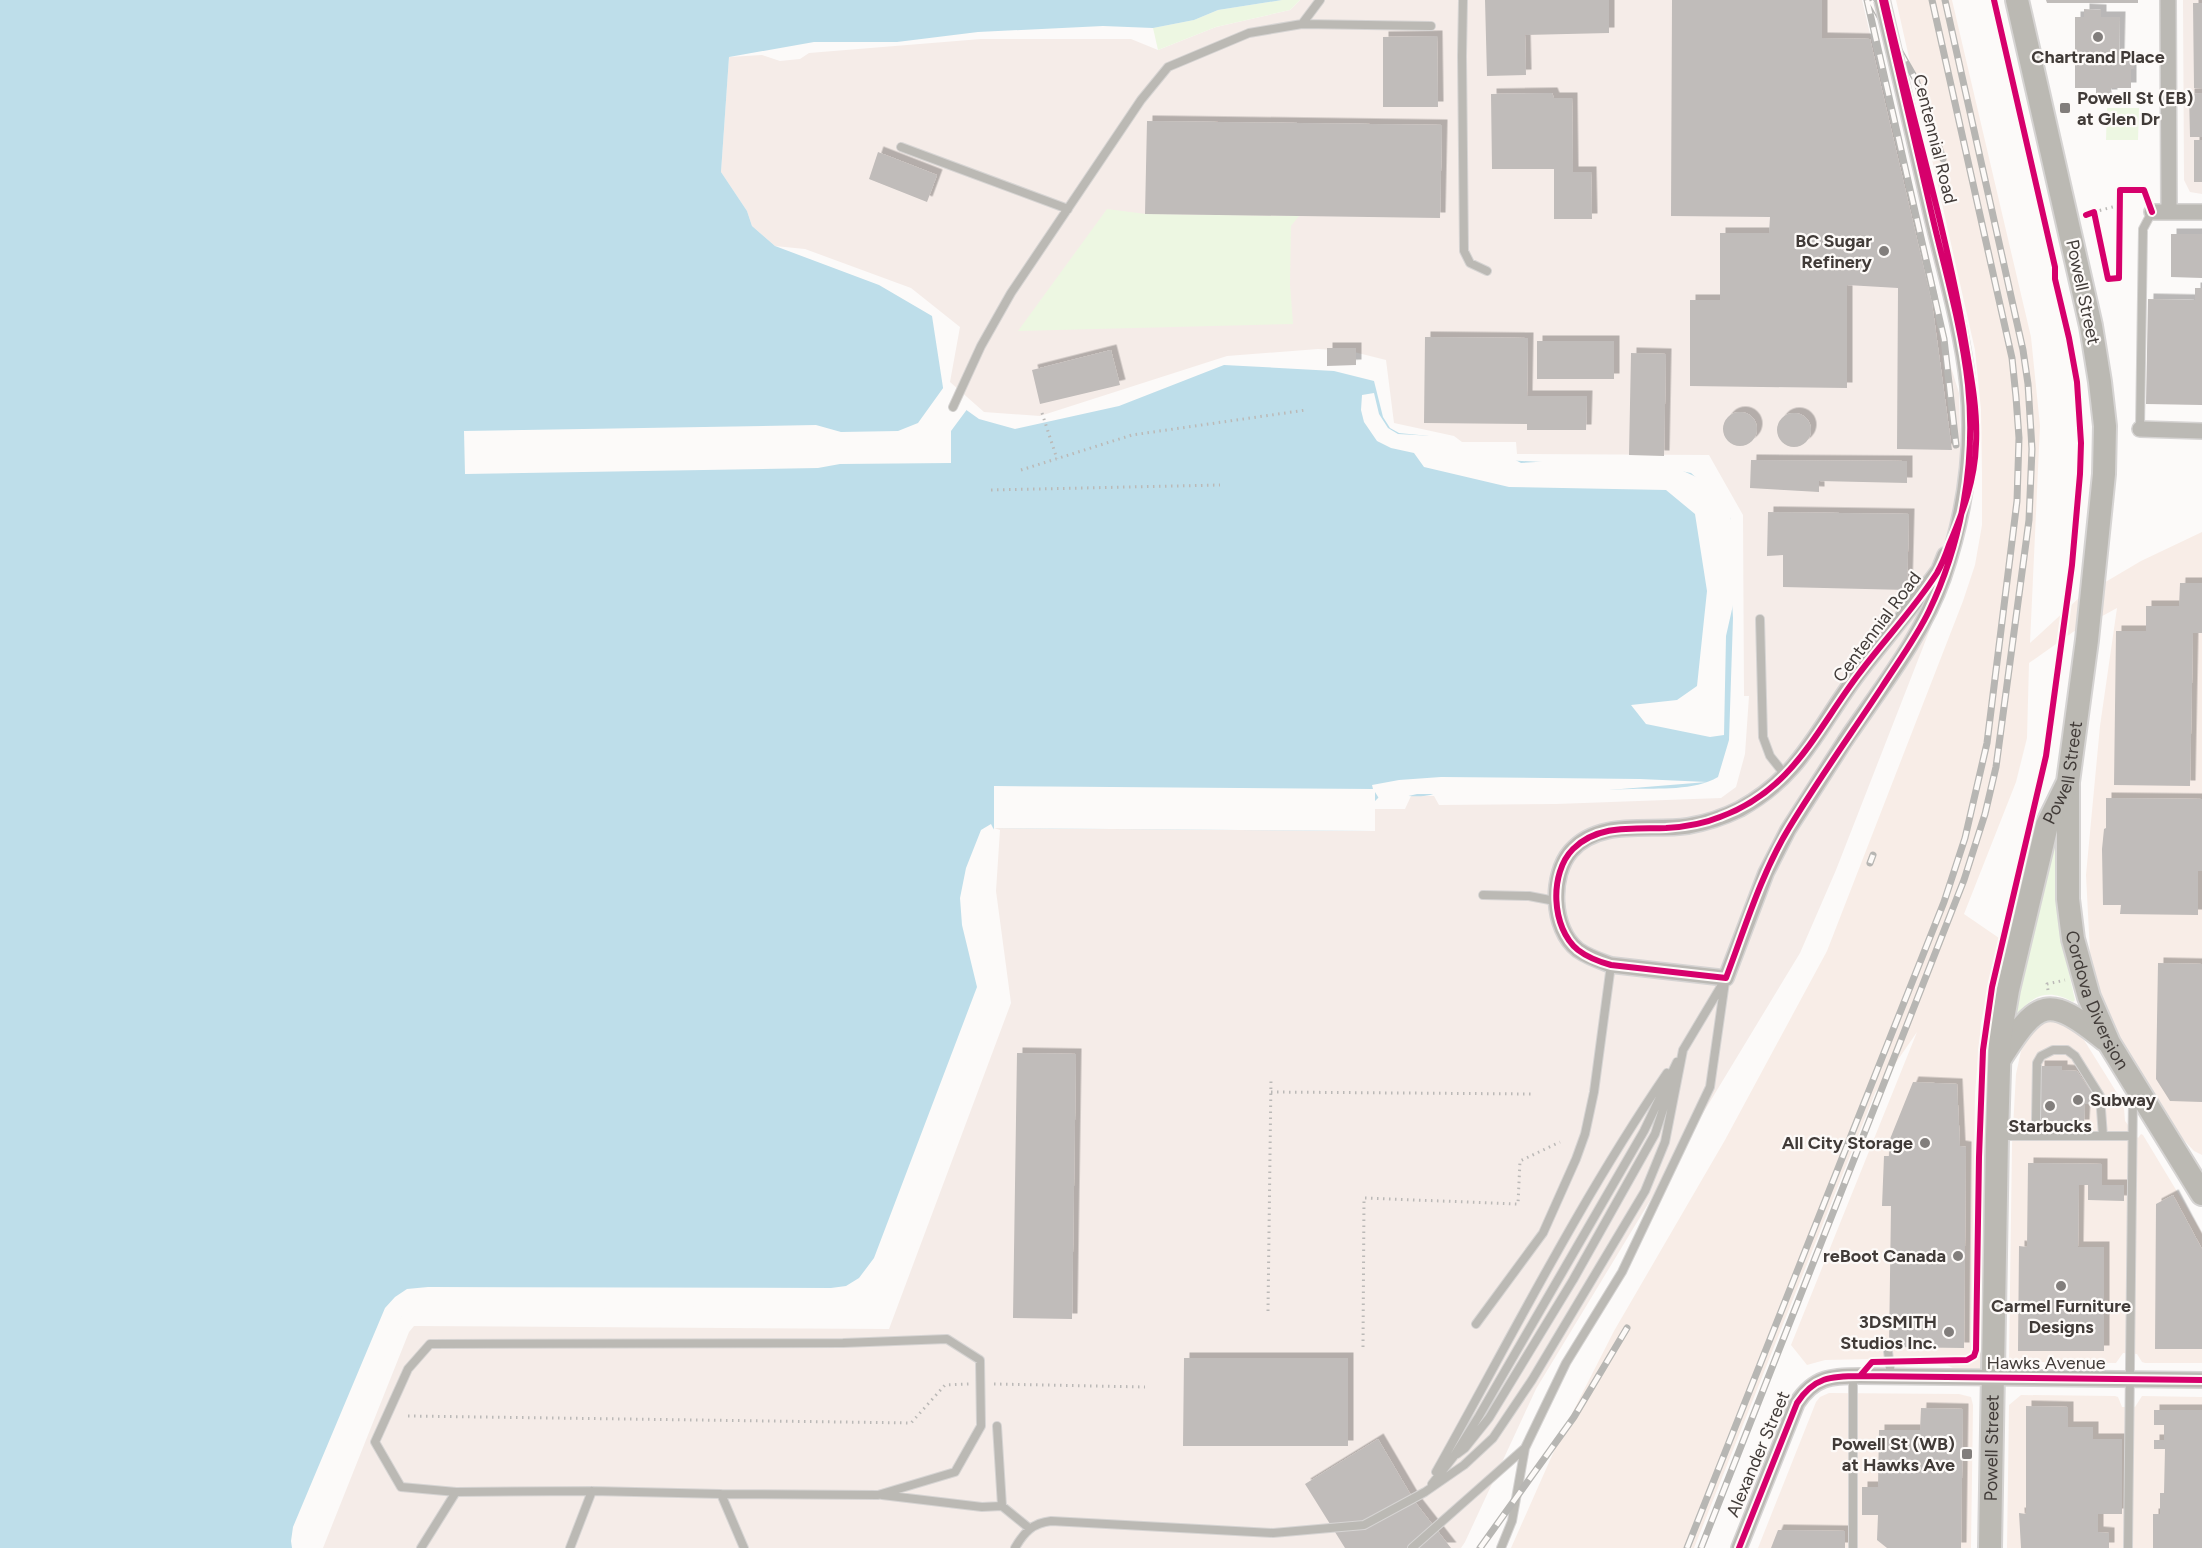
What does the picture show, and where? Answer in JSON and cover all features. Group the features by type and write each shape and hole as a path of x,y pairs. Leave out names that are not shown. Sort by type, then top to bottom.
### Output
{"main road":[{"name":"Powell Street","path":"1990,1548 1998,1063 2004,1011 2047,825 2068,782 2088,640 2104,474 2104,426 2100,382 2080,273 2017,0"},
{"name":"Cordova Diversion","path":"2068,782 2068,899 2073,939 2088,997 2109,1043 2133,1084 2199,1182"},
{"path":"1998,1063 2029,1018 2049,1009 2060,1010 2070,1015 2109,1043"}],"street":[{"path":"1726,978 1766,873 1788,830 1910,644 1928,612 1952,550 1962,505 1970,423 1968,384 1956,320 1883,0"},
{"name":"Centennial Road","path":"1726,978 1611,965 1576,949 1560,921 1555,901 1561,866 1572,850 1587,838 1620,828 1688,826 1718,818 1738,810 1786,776 1810,746 1857,676 1939,570 1967,502 1976,444 1972,383 1954,283 1923,148 1883,0"},
{"path":"2168,0 2169,212"},
{"path":"2151,212 2202,212"},
{"path":"2140,429 2202,431"},
{"name":"Hawks Avenue","path":"1819,1381 1838,1376 2202,1380"},
{"name":"Alexander Street","path":"1739,1548 1797,1403 1804,1393 1819,1381"}],"lane":[{"path":"1302,24 1320,0"},
{"path":"1463,0 1464,252 1470,263 1487,271"},
{"path":"953,407 981,346 1011,293 1141,100 1168,67 1249,33 1302,24 1431,26"},
{"path":"900,147 1068,209"},
{"path":"2140,429 2143,230 2151,212"},
{"path":"1760,619 1764,737 1770,756 1786,776"},
{"path":"1483,895 1529,896 1555,901"},
{"path":"1476,1324 1543,1233 1576,1159 1585,1134 1594,1092 1611,965"},
{"path":"1425,1492 1592,1190 1632,1125 1683,1050 1726,978"},
{"path":"1501,1548 1512,1521 1525,1448 1566,1364 1622,1272 1710,1087 1726,978"},
{"path":"1425,1492 1454,1456 1644,1131 1683,1050"},
{"path":"1454,1456 1465,1448 1489,1418 1573,1280 1655,1134 1683,1050"},
{"path":"1015,1548 1029,1528 1040,1522 1051,1521 1273,1533 1364,1525 1425,1492 1464,1465 1493,1438 1532,1380 1645,1191 1665,1142 1683,1050"},
{"path":"2041,1136 2036,1120 2037,1064 2046,1052 2059,1050 2067,1050 2075,1056 2100,1096 2103,1136"},
{"path":"2128,1548 2133,1084"},
{"path":"1996,1136 2132,1136"},
{"path":"878,1495 954,1473 981,1426 980,1360 947,1339 843,1343 430,1344 408,1369 375,1442 401,1487 456,1492 592,1491 878,1495 982,1507 1002,1506 1029,1528"},
{"path":"1887,1343 1891,1376"},
{"path":"1853,1548 1854,1376"},
{"path":"997,1426 1002,1506"},
{"path":"1413,1548 1525,1448"},
{"path":"570,1548 592,1491"},
{"path":"421,1548 456,1492"},
{"path":"722,1494 744,1548"}],"path":[{"path":"2120,198 2120,216"},
{"path":"2086,215 2120,206"},
{"path":"2094,212 2096,223"},
{"path":"1021,470 1132,435 1306,410"},
{"path":"1042,413 1057,459"},
{"path":"992,490 1220,485"},
{"path":"2048,995 2047,984 2070,979"},
{"path":"1268,1311 1271,1078"},
{"path":"1271,1092 1532,1095"},
{"path":"1363,1347 1364,1198 1518,1204 1520,1161 1560,1142"},
{"path":"408,1416 912,1423 945,1384 1145,1387"}],"shaded area":[{"path":"1300,0 1862,0 1941,335 1959,393 1961,470 1934,619 1836,870 1800,953 1536,1389 1465,1542 1461,1548 323,1548 409,1332 414,1326 889,1329 1011,1003 996,891 1000,830 994,828 1375,789 1375,809 1405,809 1411,796 1434,796 1439,805 1556,804 1721,798 1736,787 1745,754 1749,696 1744,696 1743,515 1709,455 1517,454 1516,442 1462,442 1454,436 1394,423 1386,360 1350,351 1318,349 1227,356 1040,416 984,412 950,382 960,327 911,288 805,249 775,246 752,226 747,211 721,172 729,57 762,55 780,61 800,59 809,53 981,39 1131,39 1158,50 1216,27 1290,10"},
{"path":"1896,0 1952,0 2031,337 2040,426 2030,643 2080,597 2141,561 2202,532 2202,1155 2194,1151 2179,1135 2130,1057 2105,1008 2091,972 2086,875 2100,726 2117,608 2073,632 2029,663 2027,738 2016,782 1964,914 1999,938 1981,1023 1975,1093 1972,1345 1981,1354 1981,1369 1957,1370 1945,1364 1912,1364 1904,1367 1874,1366 1871,1359 1825,1360 1807,1365 1791,1345 1917,1032 1875,1093 1694,1548 1511,1548 1562,1433 1614,1331 1725,1140 1827,951 1975,565 1982,525 1982,474 1981,410 1975,350"},
{"path":"2183,0 2202,0 2202,194 2190,192 2184,180"},
{"path":"2049,1021 2064,1023 2084,1040 2122,1101 2125,1121 2138,1138 2141,1134 2143,1135 2202,1233 2202,1363 2145,1363 2137,1354 2123,1353 2116,1363 2040,1362 2019,1369 2010,1365 2012,1145 2016,1074 2021,1051 2033,1030"},
{"path":"1829,1393 1959,1394 1971,1397 1973,1405 1971,1548 1758,1548 1816,1402 1820,1397"},
{"path":"2021,1395 2115,1396 2118,1397 2122,1407 2135,1407 2142,1396 2202,1397 2202,1548 2007,1548 2009,1405"}],"green space":[{"path":"1282,0 1300,0 1290,10 1216,27 1158,50 1153,28 1194,20 1218,10"},
{"path":"2107,108 2139,108 2138,140 2106,140"},
{"path":"1107,209 1146,214 1299,216 1291,226 1290,284 1293,324 1018,331"},
{"path":"2055,837 2058,837 2056,880 2059,919 2075,1000 2073,1002 2056,995 2041,996 2028,1003 2016,1017 2013,1016"}],"water":[{"path":"0,0 1282,0 1218,10 1194,20 1153,28 1103,26 978,32 897,42 814,42 729,57 721,172 747,211 752,226 775,246 879,285 932,316 944,394 979,419 1015,429 1119,406 1224,365 1334,371 1374,381 1383,417 1390,428 1399,433 1429,436 1505,460 1671,469 1691,473 1719,498 1731,519 1730,565 1733,618 1729,740 1718,777 1698,785 1665,788 1537,791 1442,790 1421,796 1384,792 1375,801 1375,831 994,828 972,890 972,927 987,981 869,1293 404,1310 304,1537 307,1548 0,1548"}],"pier":[{"path":"946,384 947,393 968,408 951,431 951,463 840,464 818,468 465,474 464,431 816,425 841,432 898,431 918,423"},
{"path":"1374,393 1379,414 1388,428 1398,434 1433,436 1510,457 1521,463 1568,460 1672,466 1703,480 1719,494 1730,513 1735,596 1726,636 1724,735 1710,737 1646,724 1631,705 1677,700 1697,686 1707,591 1695,514 1666,490 1509,487 1424,467 1414,453 1391,448 1377,441 1364,422 1361,410 1362,395"},
{"path":"1441,777 1707,782 1560,794 1417,794 1400,798 1385,795 1380,800 1375,792 1375,831 994,828 994,786 1373,789 1372,785 1399,780"},
{"path":"991,824 995,832 980,885 978,890 974,891 974,925 979,929 990,981 984,1020 871,1295 859,1301 837,1303 405,1313 307,1538 310,1548 292,1548 293,1527 385,1308 407,1289 428,1287 831,1288 846,1286 859,1278 874,1258 977,987 962,925 960,898 966,868 981,830"}],"building":[{"path":"1485,0 1609,0 1609,33 1525,35 1526,75 1487,76"},
{"path":"1672,0 1822,0 1822,38 1870,39 1932,303 1952,450 1897,449 1898,288 1847,285 1847,388 1690,386 1690,300 1720,300 1720,233 1769,233 1770,217 1671,216"},
{"path":"2046,0 2138,0 2138,3 2047,3"},
{"path":"2193,3 2202,3 2202,88 2194,88"},
{"name":"Chartrand Place","path":"2084,9 2101,10 2101,17 2120,17 2119,58 2134,58 2134,69 2131,69 2131,88 2111,88 2112,95 2096,95 2096,88 2075,88 2075,17 2084,17"},
{"path":"1437,36 1438,107 1383,107 1383,37"},
{"path":"1552,93 1554,98 1572,98 1573,172 1591,172 1592,219 1554,219 1554,169 1492,169 1491,94"},
{"path":"2202,93 2202,137 2190,137 2189,94"},
{"path":"1147,121 1442,125 1440,218 1145,214"},
{"path":"2194,140 2202,140 2202,182 2194,182"},
{"path":"878,152 937,175 927,202 869,179"},
{"path":"2171,234 2202,234 2202,278 2171,277"},
{"path":"2195,288 2202,288 2202,405 2146,404 2148,299 2195,300"},
{"path":"1425,337 1528,338 1527,396 1587,396 1586,430 1527,430 1527,424 1424,423"},
{"path":"1537,341 1614,341 1614,379 1537,379"},
{"path":"1327,348 1356,348 1356,365 1327,366"},
{"path":"1111,350 1120,385 1040,404 1032,370"},
{"path":"1631,353 1666,354 1664,456 1629,455"},
{"path":"1740,412 1752,417 1757,429 1752,441 1740,446 1728,441 1723,429 1728,417"},
{"path":"1794,413 1806,418 1811,430 1806,442 1794,447 1782,442 1777,430 1782,418"},
{"path":"1751,460 1907,461 1907,483 1819,481 1819,492 1750,488"},
{"path":"1768,512 1909,514 1907,590 1783,587 1783,555 1767,556"},
{"path":"2180,583 2202,583 2202,633 2193,633 2190,786 2114,785 2116,631 2146,631 2146,606 2179,606"},
{"path":"2106,798 2202,799 2202,871 2198,871 2198,915 2120,914 2121,905 2103,905 2102,849 2106,828"},
{"path":"2158,963 2202,964 2202,1102 2170,1101 2156,1079"},
{"path":"1017,1053 1076,1054 1072,1319 1013,1318"},
{"path":"2039,1066 2062,1066 2062,1070 2077,1071 2094,1096 2094,1104 2085,1104 2084,1125 2061,1125 2061,1122 2039,1121"},
{"path":"1913,1082 1957,1084 1960,1146 1966,1147 1964,1348 1889,1347 1891,1206 1882,1206 1884,1156 1889,1156 1890,1139"},
{"name":"Carmel Furniture Designs","path":"2028,1163 2102,1164 2102,1185 2124,1185 2124,1201 2088,1200 2088,1185 2079,1185 2078,1247 2104,1247 2104,1351 2018,1351 2019,1246 2027,1247"},
{"path":"2173,1195 2202,1249 2202,1349 2155,1349 2156,1204"},
{"path":"1184,1358 1348,1358 1348,1446 1183,1446"},
{"path":"2026,1406 2068,1407 2068,1427 2093,1427 2093,1439 2122,1439 2122,1514 2098,1514 2098,1532 2109,1533 2109,1548 2021,1548 2019,1513 2026,1514"},
{"path":"1921,1408 1963,1409 1961,1548 1887,1548 1877,1540 1878,1515 1862,1515 1862,1487 1878,1487 1879,1430 1920,1430"},
{"path":"2154,1410 2202,1410 2202,1548 2153,1548 2153,1514 2160,1514 2160,1493 2164,1493 2165,1449 2154,1449 2154,1440 2164,1440 2164,1425 2154,1425"},
{"path":"1378,1439 1415,1502 1451,1548 1345,1548 1305,1484"},
{"path":"1778,1530 1845,1531 1845,1548 1771,1548"}],"railway":[{"path":"1867,0 1944,339 1956,445"},
{"path":"1687,1548 1944,902 1965,838 1987,743 2017,501 2019,438 2016,397 2012,358 1932,0"},
{"path":"1701,1548 1964,880 1985,814 1996,767 2029,520 2032,449 2028,384 2023,350 1945,0"},
{"path":"1871,1 1916,80 1943,159"},
{"path":"1870,863 1873,855"},
{"path":"1480,1548 1574,1417 1627,1328"}],"cycle path":[{"path":"1882,0 1957,321 1968,385 1970,413 1968,472 1964,501 1958,529 1950,558 1929,611 1918,631 1811,792 1779,846 1754,902 1726,978 1611,965 1578,950 1562,928 1556,900 1560,872 1565,859 1583,841 1605,832 1629,828 1680,827 1714,819 1745,805 1784,775 1815,738 1858,675 1937,573 1944,559 1959,520 1963,508 1967,496 1975,457 1976,415 1963,329 1946,246 1885,0"},
{"path":"1860,1376 1872,1362 1967,1360 1974,1356 1976,1350 1983,1050 1992,987 2046,756 2072,565 2081,443 2077,382 2055,279 2055,267 1994,0"},
{"path":"2086,215 2094,212 2108,279 2119,278 2120,190 2144,190 2152,212"},
{"path":"1739,1548 1797,1403 1810,1388 1824,1380 1860,1376 2202,1380"}],"place":[{"name":"Chartrand Place","path":"2098,37"},
{"name":"Powell St (EB) at Glen Dr","path":"2065,108"},
{"name":"BC Sugar Refinery","path":"1884,251"},
{"name":"Subway","path":"2078,1100"},
{"name":"Starbucks","path":"2050,1106"},
{"name":"All City Storage","path":"1925,1143"},
{"name":"reBoot Canada","path":"1958,1256"},
{"name":"Carmel Furniture Designs","path":"2061,1286"},
{"name":"3DSMITH Studios Inc.","path":"1949,1332"},
{"name":"Powell St (WB) at Hawks Ave","path":"1967,1454"}]}
